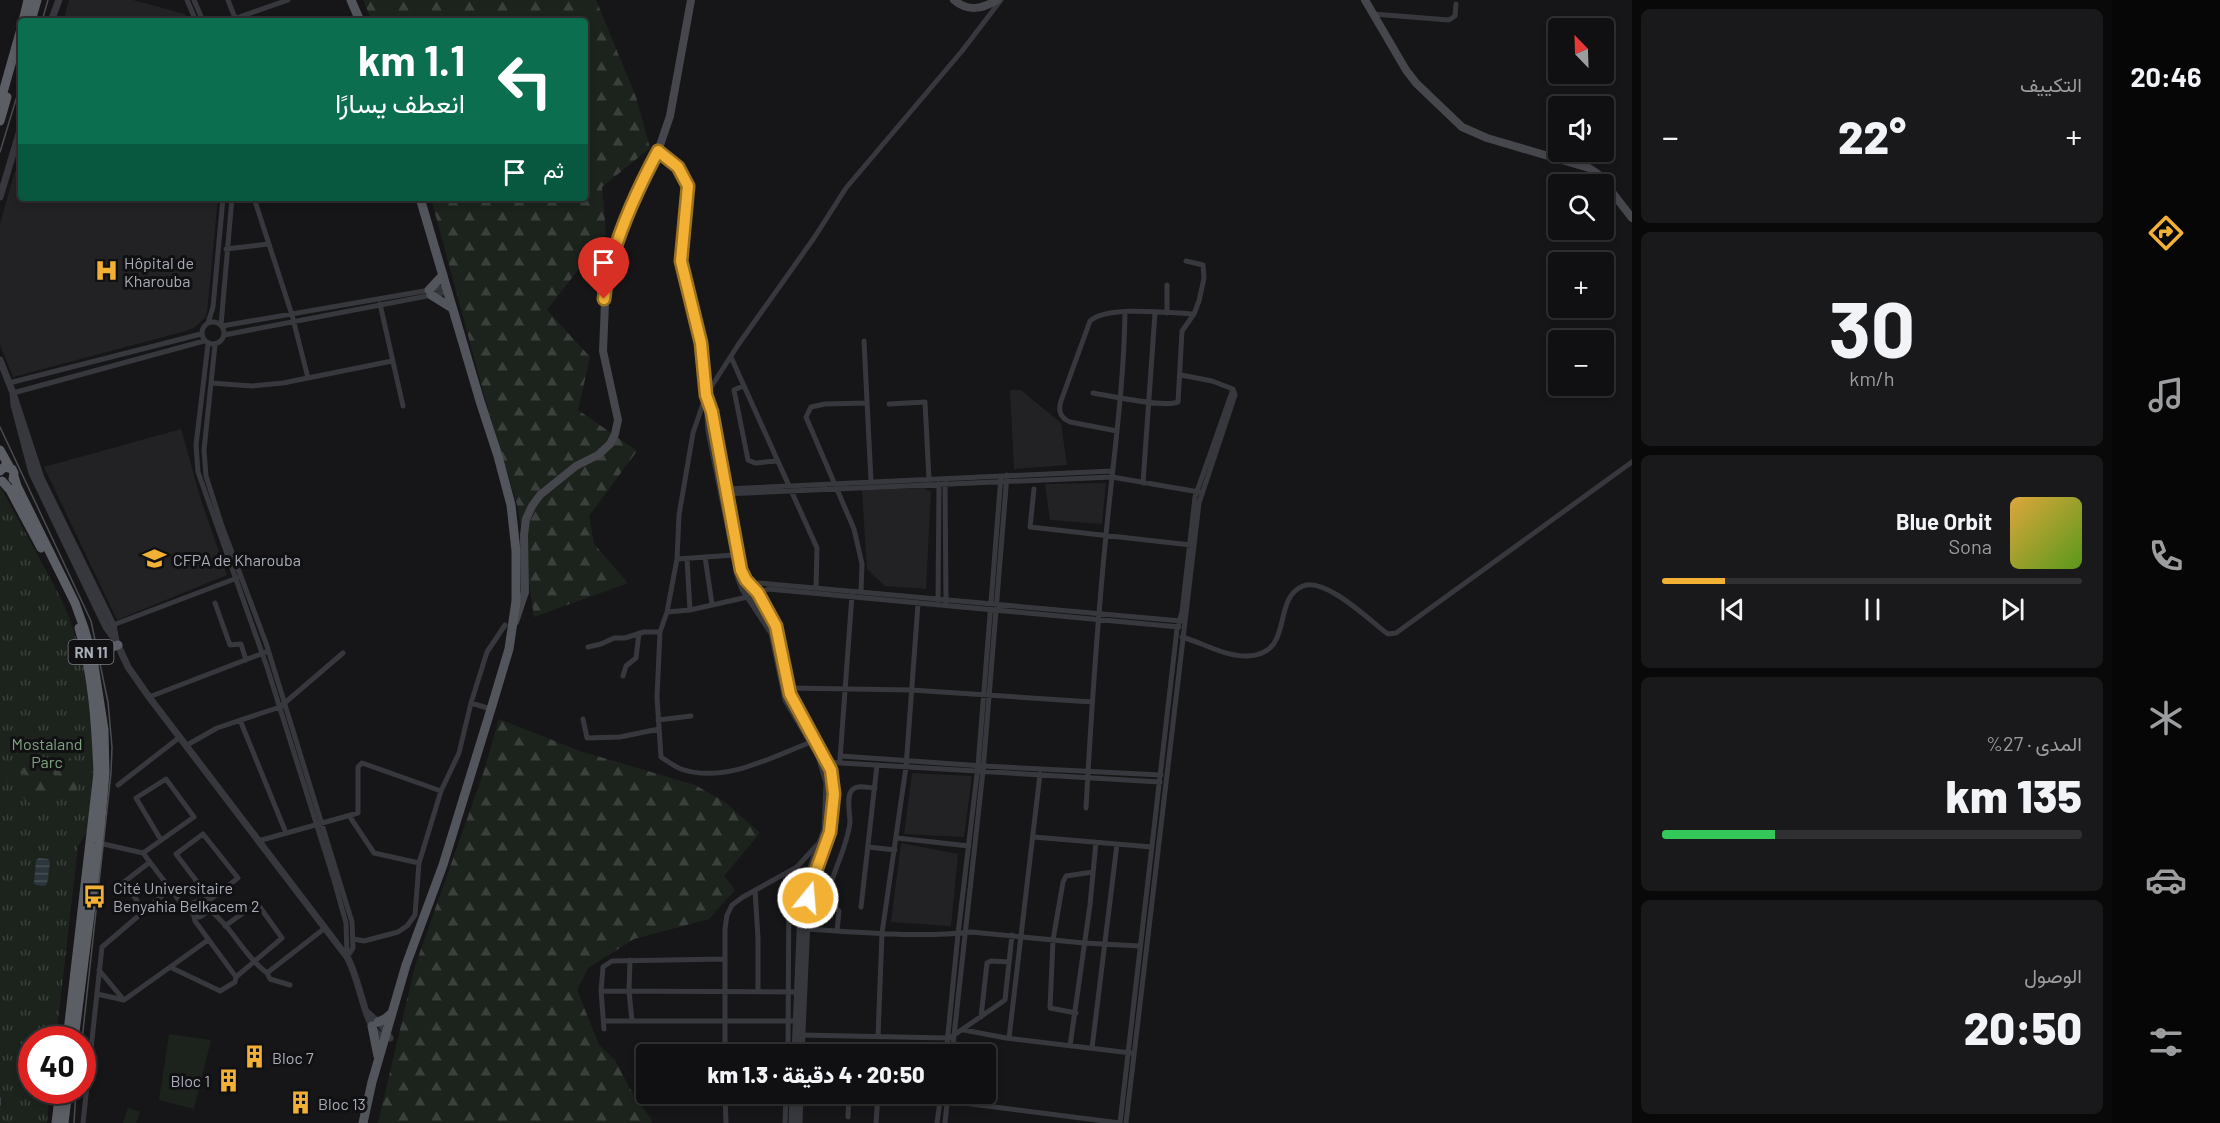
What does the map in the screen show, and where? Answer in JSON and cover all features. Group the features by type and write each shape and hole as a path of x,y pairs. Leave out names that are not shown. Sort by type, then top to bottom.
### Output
{"highway":[{"path":"24,18 28,0"},
{"path":"32,18 37,0"},
{"path":"0,103 18,39"},
{"path":"0,121 18,61"},
{"name":"RN 11","path":"0,450 8,471 75,603 92,654 104,730 105,773 99,843 76,1026"},
{"path":"1,480 10,482 8,471"},
{"name":"RN 11","path":"1,480 10,490 48,561 79,631 90,681 97,731 98,773 69,1026"},
{"path":"92,654 117,643"},
{"path":"56,1123 58,1104"},
{"path":"64,1123 66,1104"}],"main road":[{"path":"351,0 359,18"},
{"path":"509,627 525,592 524,535 526,519 532,506 540,495 576,466 598,455 610,444 615,434 618,420 603,351 606,278 610,260 658,151 670,116 691,0"},
{"path":"954,0 961,6 974,9 986,7 999,0"},
{"path":"1365,0 1398,59 1416,83 1462,126 1487,138 1589,168 1598,174 1632,218"},
{"path":"365,1123 379,1059 388,1036 412,949 443,865 491,709 516,601 516,551 511,505 421,201"},
{"path":"443,275 430,293 453,309"},
{"path":"365,1123 412,949"},
{"path":"379,1059 375,1024 394,1011"}],"street":[{"path":"52,18 59,0"},
{"path":"187,0 195,18"},
{"path":"194,0 202,18"},
{"path":"228,0 235,18 288,0"},
{"path":"260,0 263,9"},
{"path":"811,742 754,765 721,772 681,769 661,758 657,697 660,632 667,612 677,559 679,515 693,434 706,395 846,188 962,51 999,0"},
{"path":"1372,14 1449,20 1455,16 1456,4"},
{"path":"0,197 18,137"},
{"path":"658,151 678,167 688,186 681,261 703,351 706,395 712,412 739,579 743,589 772,633 786,688 825,762 834,794 827,843 811,885 793,991"},
{"path":"201,334 208,323 213,307 223,201"},
{"path":"13,393 221,341 224,335 221,325 232,201"},
{"path":"255,201 292,315 308,378"},
{"path":"226,249 268,244"},
{"path":"1093,393 1167,404 1178,402 1182,331 1194,314 1199,301 1204,268 1201,264 1186,261"},
{"path":"1167,285 1167,313"},
{"path":"208,323 214,322 221,325 447,290"},
{"path":"224,335 430,293"},
{"path":"380,304 403,406"},
{"path":"1117,431 1065,420 1059,407 1090,321 1102,314 1125,312 1194,314"},
{"path":"1086,808 1098,617 1121,398 1125,312"},
{"path":"1143,483 1155,313"},
{"path":"201,334 209,343 211,383 204,450 206,476 238,577"},
{"path":"9,383 201,334"},
{"path":"864,341 871,481"},
{"path":"730,357 817,548 816,588"},
{"path":"0,360 41,478 113,625 117,643"},
{"path":"211,383 252,386 308,378 392,361"},
{"path":"96,362 98,370"},
{"path":"209,372 197,429 196,458 202,487 285,702 346,923 347,957"},
{"path":"1163,775 1199,492 1235,395 1233,388 1180,375"},
{"path":"743,386 734,390 748,460 755,463 777,460"},
{"path":"13,393 32,473 106,627 117,643 128,667 347,957 355,973 368,1013 375,1024 388,1036"},
{"path":"889,404 925,402 929,482"},
{"path":"861,599 862,564 854,529 806,417 811,407 825,404 867,403"},
{"path":"1182,637 1238,655 1265,651 1275,642 1281,632 1290,597 1300,588 1315,585 1332,592 1388,634 1396,633 1632,462"},
{"path":"836,486 871,481 942,482 1112,474 1143,483 1199,492"},
{"path":"949,1044 965,932 1004,478"},
{"path":"724,492 929,482"},
{"path":"938,602 942,482"},
{"path":"942,482 945,603"},
{"path":"1034,489 1030,527 1192,545"},
{"path":"724,492 741,570 758,593 776,626 786,700 825,762 826,819 804,889 800,1044"},
{"path":"677,559 734,555"},
{"path":"705,557 712,604"},
{"path":"687,559 690,610"},
{"path":"113,625 238,577"},
{"path":"743,589 759,583 852,590 992,608 1181,624"},
{"path":"667,612 690,610 748,597 768,590 918,604 938,602"},
{"path":"840,760 852,590"},
{"path":"215,603 230,645 241,644 246,660"},
{"path":"878,1037 882,933 907,760 918,604"},
{"path":"1126,1123 1140,946 1182,637 1181,624"},
{"path":"354,939 364,941 398,932 412,921 415,915 418,862 441,791 459,753 487,652 509,627"},
{"path":"588,647 614,638 660,632"},
{"path":"623,676 626,666 636,658 639,633"},
{"path":"149,697 266,652"},
{"path":"266,652 280,707 352,922 353,948 347,957"},
{"path":"186,745 217,728 280,707 343,653"},
{"path":"786,688 911,690 1092,702"},
{"path":"471,703 491,709"},
{"path":"658,720 691,716"},
{"path":"582,719 586,738 620,737 658,729"},
{"path":"240,720 286,833"},
{"path":"118,785 180,737"},
{"path":"840,760 906,768 980,768 1088,774 1162,782"},
{"path":"825,762 907,760 1040,774 1163,775"},
{"path":"258,841 358,813 360,811 358,767 362,763 441,791"},
{"path":"861,907 877,765"},
{"path":"951,1044 957,934 980,768"},
{"path":"1009,1038 1023,936 1040,774"},
{"path":"143,853 194,817 166,779 136,798 161,840"},
{"path":"837,931 839,911 829,903 827,898 843,852 850,794 856,788 875,788"},
{"path":"350,817 374,853 418,862"},
{"path":"99,843 143,853 184,908 203,916 207,895 176,854 203,834 238,878 206,905"},
{"path":"725,1044 727,915 732,905 789,872 812,854 822,837"},
{"path":"1034,837 1117,844 1153,850"},
{"path":"897,838 969,846"},
{"path":"1070,1046 1096,842"},
{"path":"1092,1048 1117,844"},
{"path":"868,847 895,850"},
{"path":"963,1104 1120,1123 1131,1053 1153,850"},
{"path":"144,911 124,882 150,862"},
{"path":"789,872 793,991 789,1044"},
{"path":"1076,1013 1050,1008 1053,940 1066,876 1093,872"},
{"path":"83,1123 100,953 105,943 170,889"},
{"path":"755,890 758,991"},
{"path":"236,977 195,921 193,913 195,901 200,900 206,905 270,979 290,984"},
{"path":"170,967 220,991 235,982 236,977 282,938 257,903 225,926"},
{"path":"267,973 325,928"},
{"path":"803,928 882,933 957,934 965,932 1140,946"},
{"path":"799,1035 951,1037 1005,1000 1011,935"},
{"path":"97,994 124,1000 208,940"},
{"path":"604,1029 601,991 603,967 612,961 725,959"},
{"path":"630,960 629,991 632,1021"},
{"path":"981,1017 987,963 989,961 1010,962"},
{"path":"99,970 124,1000"},
{"path":"601,991 793,991"},
{"path":"604,1021 792,1021"},
{"path":"792,1021 799,1035 797,1044"},
{"path":"964,1030 1131,1053"},
{"path":"725,1104 726,1123"},
{"path":"785,1123 786,1104"},
{"path":"792,1123 793,1104"},
{"path":"798,1123 799,1104"},
{"path":"848,1118 849,1104"},
{"path":"876,1123 877,1104"},
{"path":"938,1123 939,1104"},
{"path":"945,1123 947,1104"}],"shaded area":[{"path":"69,0 133,0 185,14 187,18 64,18"},
{"name":"Hôpital de Kharouba","path":"15,171 18,172 18,201 218,201 205,318 194,328 186,331 13,377 0,345 0,224"},
{"path":"1010,390 1021,390 1061,423 1067,465 1014,469"},
{"path":"181,429 201,500 227,575 117,620 44,467"},
{"path":"1106,483 1102,524 1050,520 1045,484"},
{"path":"924,488 931,492 926,589 885,586 867,569 862,490"},
{"path":"912,773 972,776 964,837 904,834"},
{"path":"901,843 958,854 951,926 891,922"},
{"path":"48,859 50,862 47,884 44,886 34,883 36,860"}],"green space":[{"path":"363,0 596,0 636,97 650,148 602,187 606,234 547,310 590,357 578,410 637,451 589,516 594,544 628,583 534,617 518,508 486,402 432,201 588,201 588,18 371,18"},
{"name":"Mostaland Parc","path":"0,486 68,614 81,654 89,693 95,773 89,829 78,846 57,1026 18,1026 18,1104 49,1104 47,1123 0,1123"},
{"path":"499,719 580,751 695,785 725,802 760,833 724,876 735,890 709,919 634,939 588,968 577,990 599,1045 615,1060 636,1097 636,1104 641,1104 652,1123 378,1123 415,966 484,771"},
{"path":"59,757 63,759 70,757 77,778 76,796 70,796 52,772 48,761"},
{"path":"25,767 35,768 50,785 50,789 44,792 50,798 47,812 43,810 43,804 33,801 29,803 23,798 24,794 22,796 17,793 17,786 20,784 10,784 4,780 5,775 15,769 16,779 24,778 33,781 34,777 20,773"},
{"path":"169,1034 211,1040 194,1109 159,1100"},
{"path":"128,1108 140,1112 136,1123 123,1123"}],"tram line":[{"path":"43,18 48,0"},
{"path":"0,152 18,93"},
{"path":"0,427 91,621 108,702 112,747 111,773 84,1026"},
{"path":"0,1098 0,1105"},
{"path":"74,1123 75,1104"}],"place":[{"name":"Hôpital de Kharouba","path":"106,271"},
{"name":"CFPA de Kharouba","path":"155,559"},
{"name":"Cité Universitaire Benyahia Belkacem 2","path":"95,896"},
{"name":"Bloc 7","path":"254,1057"},
{"name":"Bloc 1","path":"228,1080"},
{"name":"Bloc 13","path":"300,1103"}],"route":[{"path":"604,299 610,260 658,151 673,161 688,186 681,261 701,343 706,395 712,412 741,570 746,580 758,593 776,626 790,694 829,762 833,778 834,794 830,832 808,898"}]}
